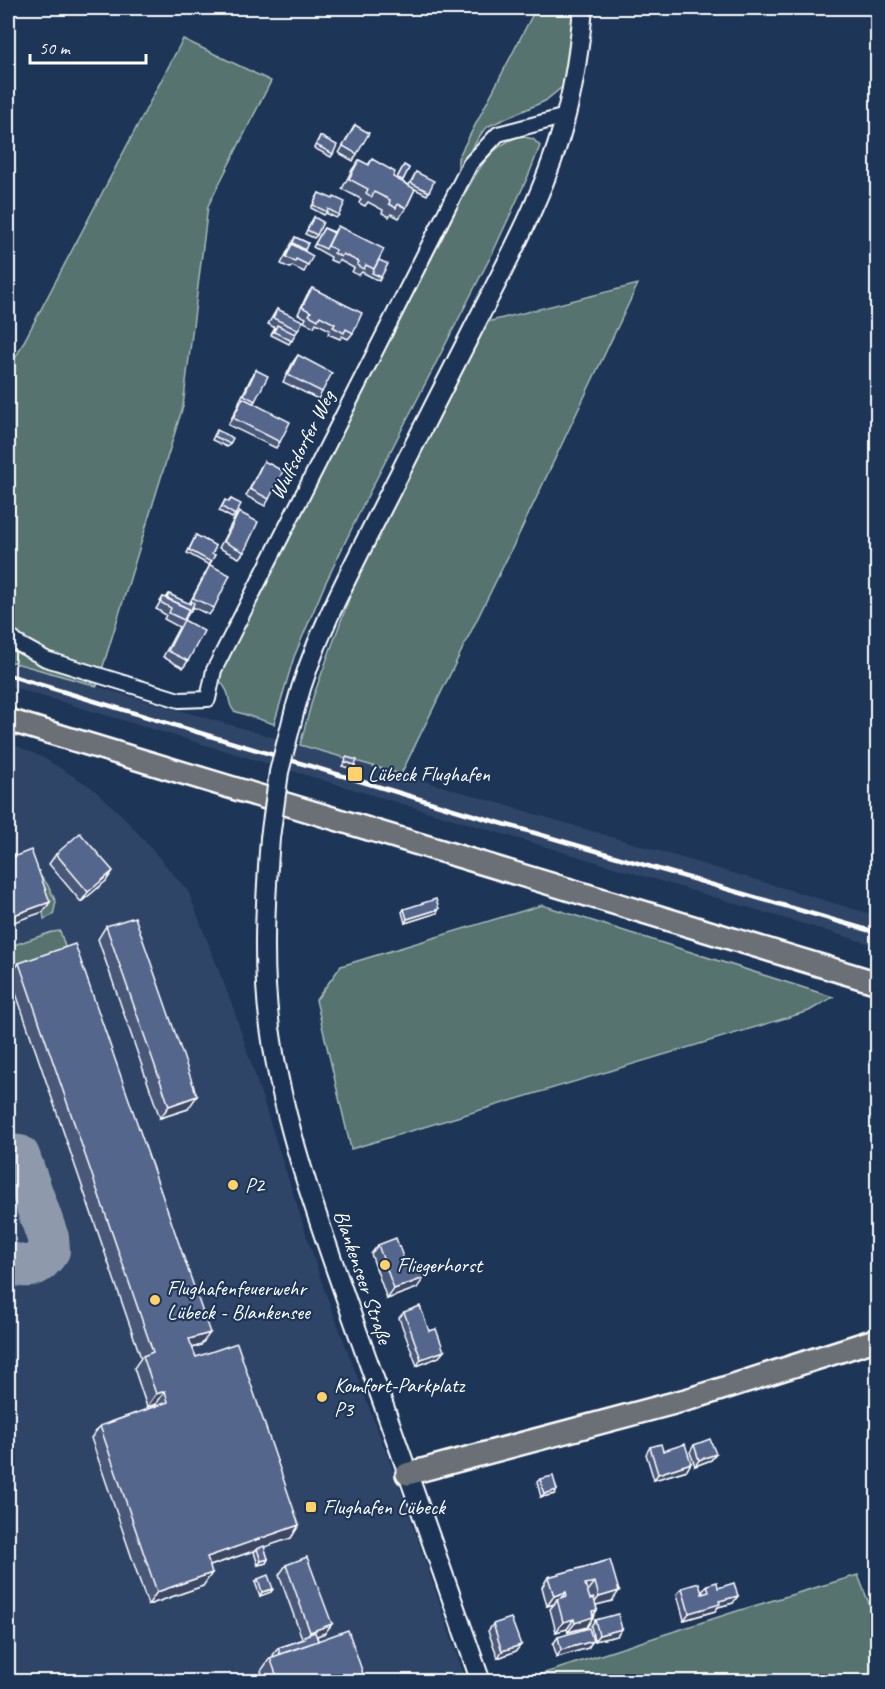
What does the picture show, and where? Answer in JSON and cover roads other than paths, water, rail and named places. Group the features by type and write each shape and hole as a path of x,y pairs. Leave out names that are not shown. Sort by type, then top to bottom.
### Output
{"main road":[{"path":"8,720 878,983"},
{"path":"407,1473 693,1398 878,1339"}],"street":[{"path":"566,116 581,35 583,8"},
{"name":"Wulfsdorfer Weg","path":"8,634 17,643 46,659 179,700 208,699 214,670 470,164 498,134 566,116"},
{"name":"Blankenseer Straße","path":"481,1682 334,1263 289,1122 272,1041 266,986 264,939 267,875 279,772 311,657 345,581 530,215 566,116"}],"railway":[{"path":"8,675 466,813 878,933"}],"place":[{"name":"Lübeck Flughafen","path":"355,774"},
{"name":"P2","path":"233,1185"},
{"name":"Fliegerhorst","path":"385,1265"},
{"name":"Flughafenfeuerwehr Lübeck - Blankensee","path":"155,1300"},
{"name":"Komfort-Parkplatz P3","path":"322,1397"},
{"name":"Flughafen Lübeck","path":"311,1507"}]}
